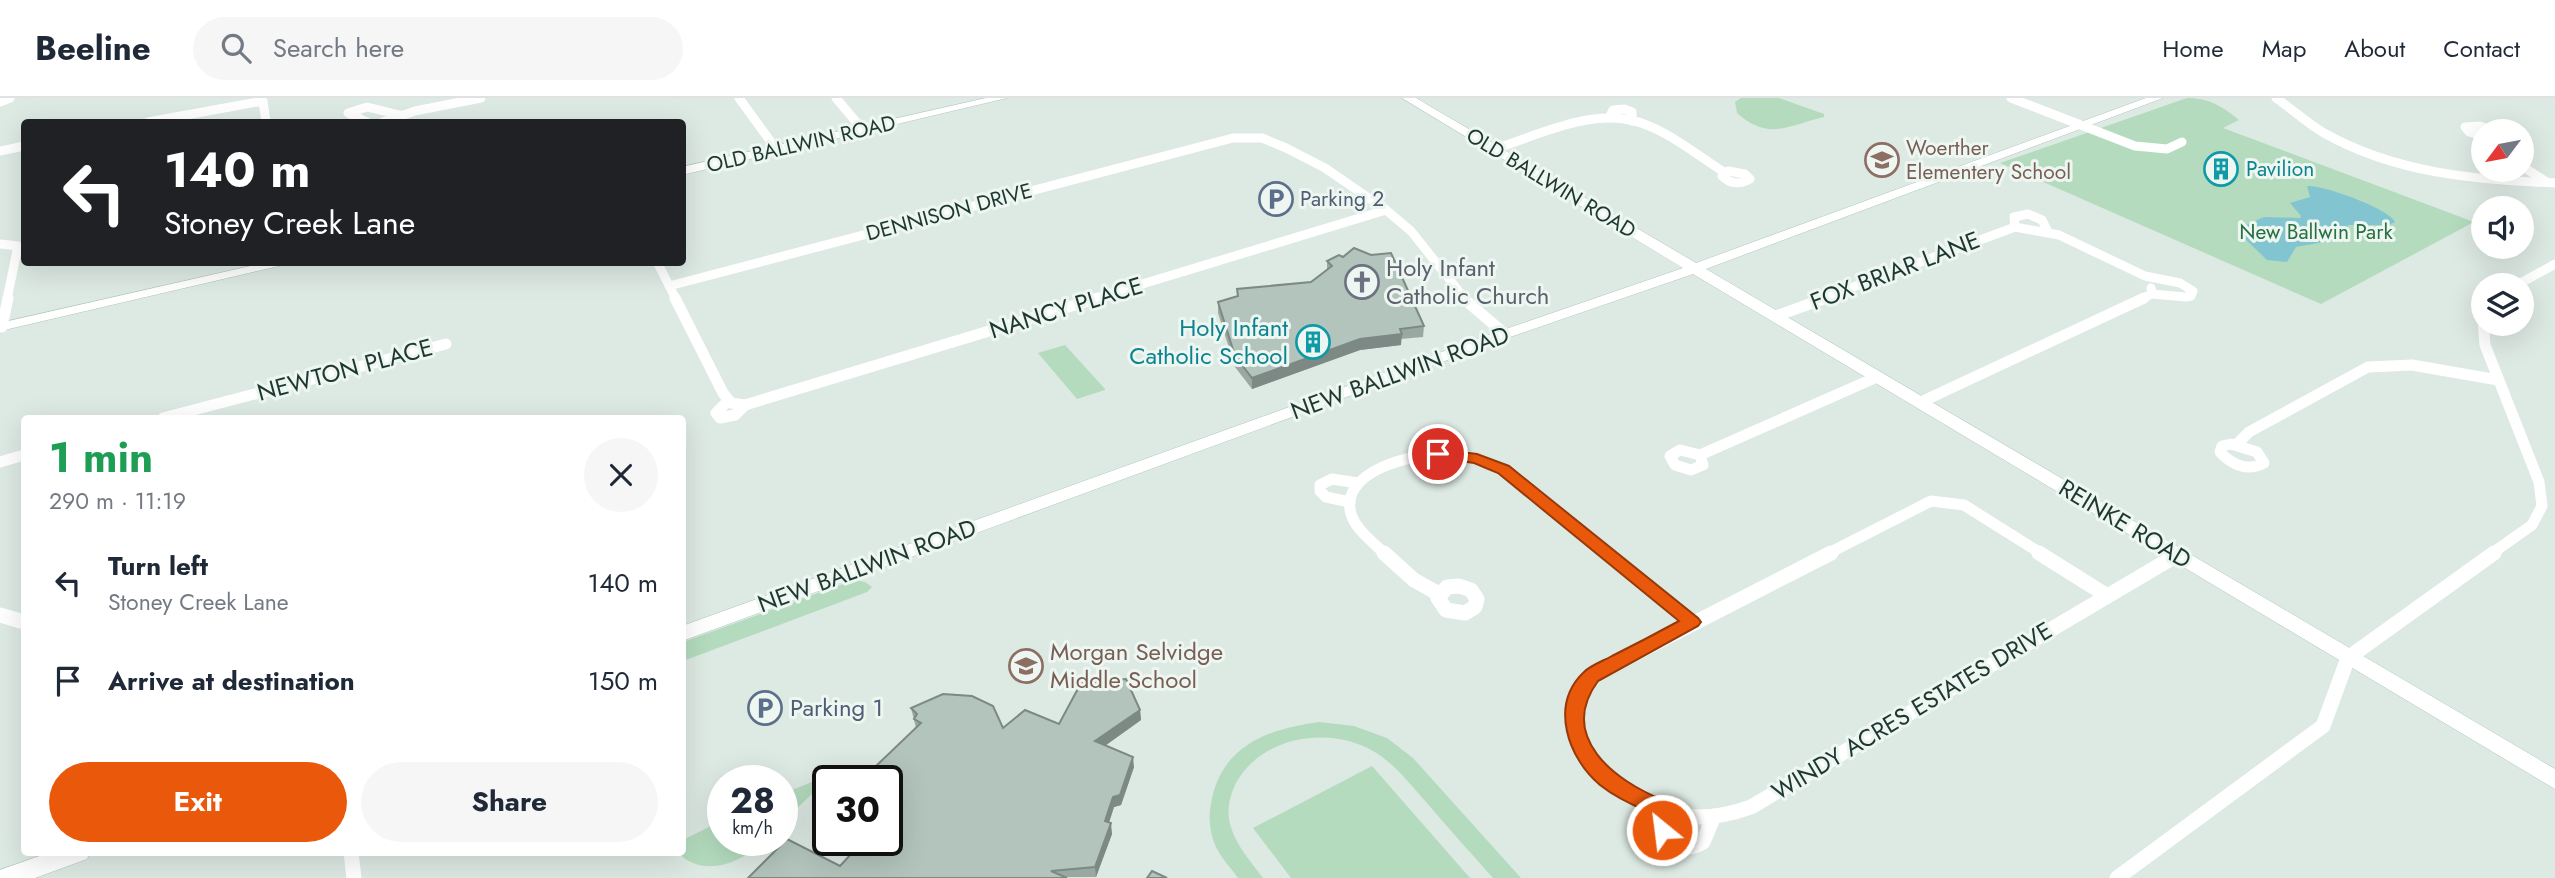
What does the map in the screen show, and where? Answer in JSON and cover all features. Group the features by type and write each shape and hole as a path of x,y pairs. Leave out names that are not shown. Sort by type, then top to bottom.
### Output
{"street":[{"path":"0,102 10,98"},
{"path":"392,119 481,98"},
{"path":"739,98 776,149"},
{"path":"836,98 863,130"},
{"name":"OLD BALLWIN ROAD","path":"686,170 1001,98"},
{"name":"OLD BALLWIN ROAD","path":"1408,98 1694,269"},
{"path":"2011,98 2086,124"},
{"path":"2031,98 2128,144 2166,149 2182,142"},
{"name":"NEW BALLWIN ROAD","path":"686,633 1506,334 1694,269 2157,98"},
{"path":"2276,98 2331,137 2399,164 2465,178 2552,185"},
{"path":"164,119 263,101 266,119"},
{"path":"361,119 348,113 367,107 400,116"},
{"path":"1494,149 1584,122 1609,118 1632,121 1724,172"},
{"name":"DENNISON DRIVE","path":"669,286 1229,139 1262,138 1325,168 1386,210 1411,231 1466,301 1506,334"},
{"path":"0,151 21,147"},
{"path":"2534,174 2552,185"},
{"name":"NANCY PLACE","path":"659,266 728,401 716,413 720,418 728,418 740,412 745,405 1386,210"},
{"name":"FOX BRIAR LANE","path":"1776,316 2015,228 2048,232 2099,252 2145,276 2180,283 2193,291 2191,296 2186,297 2152,294"},
{"path":"4,244 18,246 1,327 271,266"},
{"path":"2534,275 2555,264"},
{"name":"REINKE ROAD","path":"1694,269 2555,780"},
{"path":"1921,402 2152,294 2145,276"},
{"path":"2117,878 2323,726 2348,658 2532,525 2542,506 2539,482 2498,380 2484,336"},
{"name":"NEWTON PLACE","path":"174,415 446,344"},
{"path":"2237,444 2249,432 2368,367 2412,365 2498,380"},
{"path":"1700,455 1877,377"},
{"path":"728,401 745,405"},
{"path":"1439,594 1418,585 1358,527 1350,512 1350,502 1357,483 1384,467 1425,455 1464,456 1491,463 1516,478 1692,622"},
{"path":"0,462 21,456"},
{"path":"1350,502 1326,497 1320,492 1321,485 1332,479 1357,483"},
{"name":"WINDY ACRES ESTATES DRIVE","path":"2106,595 1964,505 1948,500 1931,500 1591,676 1578,693 1573,713 1577,736 1588,757 1605,778 1629,795 1688,816 1726,816 1751,807 2177,555"},
{"path":"0,615 21,621"},
{"path":"1656,806 1664,834 1677,844 1686,846 1694,846 1705,840 1713,816"},
{"path":"7,878 68,856"},
{"path":"351,856 354,878"}],"green space":[{"path":"1741,98 1779,98 1824,114 1824,117 1778,129 1759,127 1737,113 1735,102"},
{"name":"New Ballwin Park","path":"2187,98 2202,99 2239,120 2223,128 2471,221 2471,224 2321,304 2000,163"},
{"path":"1065,345 1105,390 1077,399 1038,353"},
{"path":"854,580 865,582 872,587 867,592 686,660 686,641"},
{"path":"1319,722 1354,726 1387,738 1413,758 1521,878 1493,878 1408,781 1381,756 1355,743 1316,738 1297,740 1262,755 1247,767 1236,783 1229,805 1231,827 1242,850 1263,878 1238,878 1218,851 1210,826 1211,804 1224,768 1236,754 1265,736"},
{"path":"1372,766 1470,878 1291,878 1253,828"},
{"path":"812,782 812,794 798,807 798,788"},
{"path":"707,828 707,856 744,856 732,862 709,866 697,865 682,856 686,856 686,838"}],"water":[{"path":"2307,186 2327,189 2356,199 2382,211 2395,222 2389,225 2348,225 2346,236 2341,239 2296,247 2287,262 2267,260 2238,232 2239,228 2264,217 2300,218 2290,203 2310,197"}],"building":[{"name":"Holy Infant Catholic School","path":"1354,248 1371,255 1391,253 1424,326 1400,329 1402,334 1360,339 1252,378 1235,356 1218,302 1238,296 1237,289 1311,282 1332,266 1327,261 1339,255 1343,257"},
{"name":"Morgan Selvidge Middle School","path":"1126,679 1140,710 1095,741 1133,757 1120,795 1113,797 1105,821 1111,823 1095,867 1051,871 1067,878 748,878 770,856 798,856 798,845 812,852 812,856 820,856 840,866 849,856 903,856 903,765 877,765 921,723 914,719 917,714 911,708 943,694 972,696 993,706 1003,728 1025,710 1059,724 1081,683"},
{"path":"1152,871 1167,878 1147,878"}],"place":[{"name":"Woerther Elementery School","path":"1882,160"},
{"name":"Pavilion","path":"2221,169"},
{"name":"Parking 2","path":"1276,199"},
{"name":"Holy Infant Catholic Church","path":"1362,282"},
{"name":"Holy Infant Catholic School","path":"1313,342"},
{"name":"Morgan Selvidge Middle School","path":"1026,666"},
{"name":"Parking 1","path":"765,708"}],"route":[{"path":"1438,454 1477,459 1503,469 1692,622 1591,676 1578,693 1573,713 1577,736 1588,757 1605,778 1629,795 1656,806 1662,830"}]}
